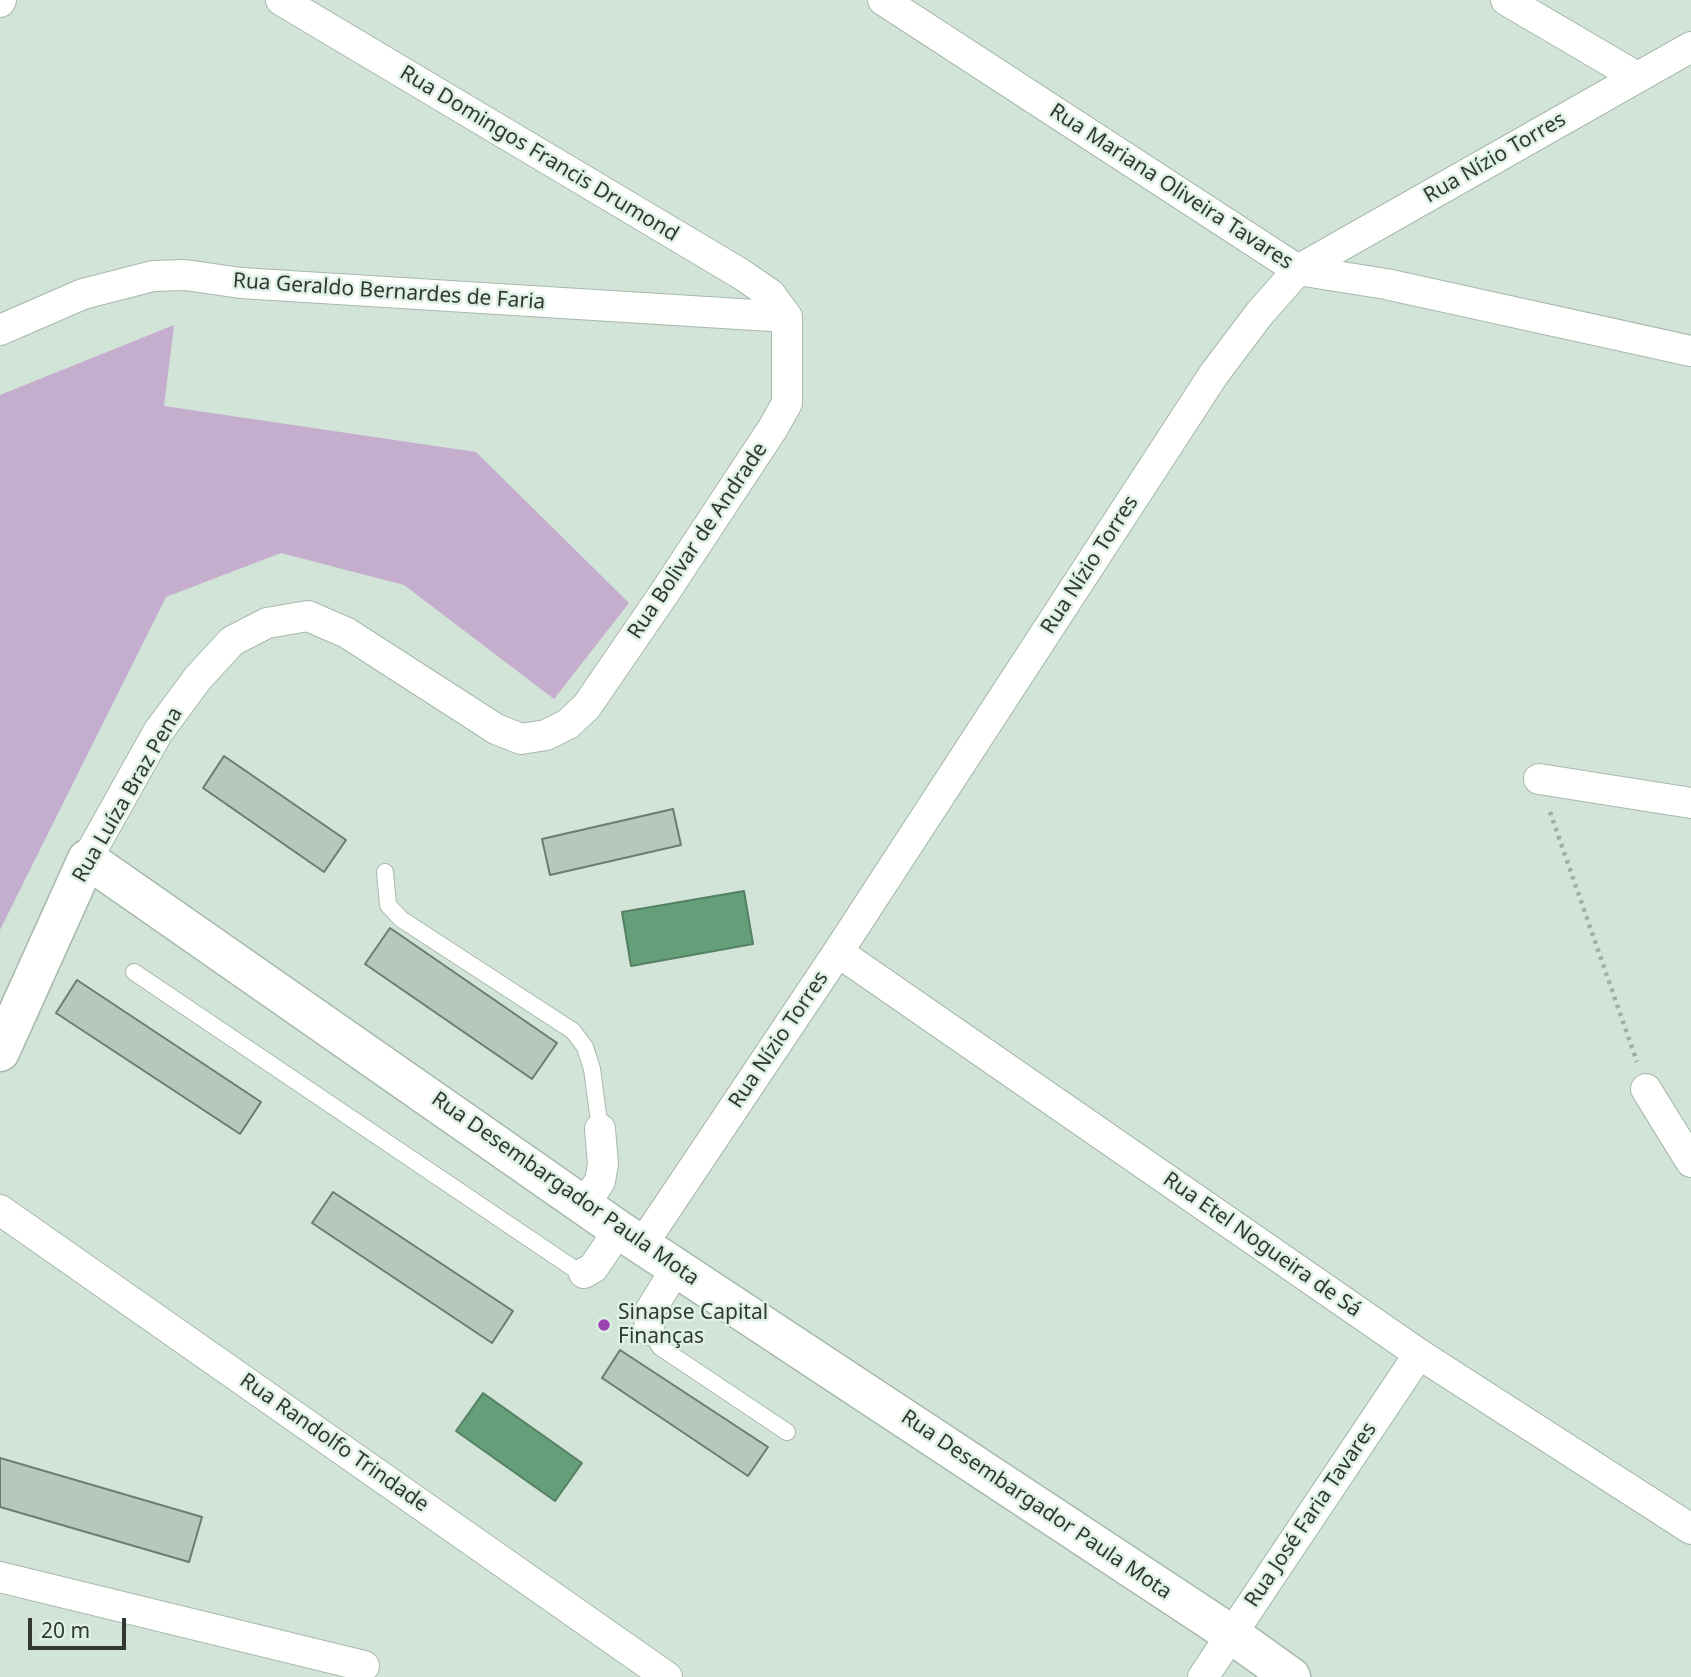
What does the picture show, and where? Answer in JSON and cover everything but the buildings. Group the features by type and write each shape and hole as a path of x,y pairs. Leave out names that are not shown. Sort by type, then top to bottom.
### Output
{"street":[{"name":"Rua Domingos Francis Drumond","path":"281,0 741,274 770,294 787,317"},
{"name":"Rua Mariana Oliveira Tavares","path":"883,0 1298,270 1386,284 1691,351"},
{"path":"1506,0 1637,77"},
{"name":"Rua Nízio Torres","path":"584,1273 631,1237 838,952 1214,374 1259,313 1298,270 1691,47"},
{"name":"Rua Geraldo Bernardes de Faria","path":"0,330 83,294 153,276 185,275 241,283 787,317"},
{"name":"Rua Bolivar de Andrade","path":"546,735 568,724 587,706 773,428 787,403 787,317"},
{"name":"Rua Luíza Braz Pena","path":"0,1052 87,859 158,732 198,678 232,641 267,623 308,616 347,633 496,729 521,739 546,735"},
{"path":"1539,779 1691,803"},
{"name":"Rua Desembargador Paula Mota","path":"87,859 631,1237 1292,1677"},
{"name":"Rua Etel Nogueira de Sá","path":"838,952 1419,1354 1691,1530"},
{"path":"1646,1089 1691,1162"},
{"path":"585,1204 600,1181 603,1164 600,1129"},
{"name":"Rua Randolfo Trindade","path":"0,1210 667,1677"},
{"path":"649,1330 650,1311 677,1267"},
{"name":"Rua José Faria Tavares","path":"1203,1677 1419,1354"},
{"path":"0,1577 364,1667"}],"lane":[{"path":"385,872 388,905 401,919 573,1031 585,1047 592,1069 600,1129"},
{"path":"134,972 584,1273"},
{"path":"649,1330 660,1348 788,1432"}],"path":[{"path":"1539,779 1646,1089"}],"shaded area":[{"path":"174,325 164,406 476,452 629,603 554,699 404,585 281,553 166,597 0,930 0,395"},
{"path":"744,891 753,944 631,966 622,912"},
{"path":"483,1393 582,1463 555,1501 456,1431"}],"place":[{"name":"Sinapse Capital Finanças","path":"604,1325"}]}
